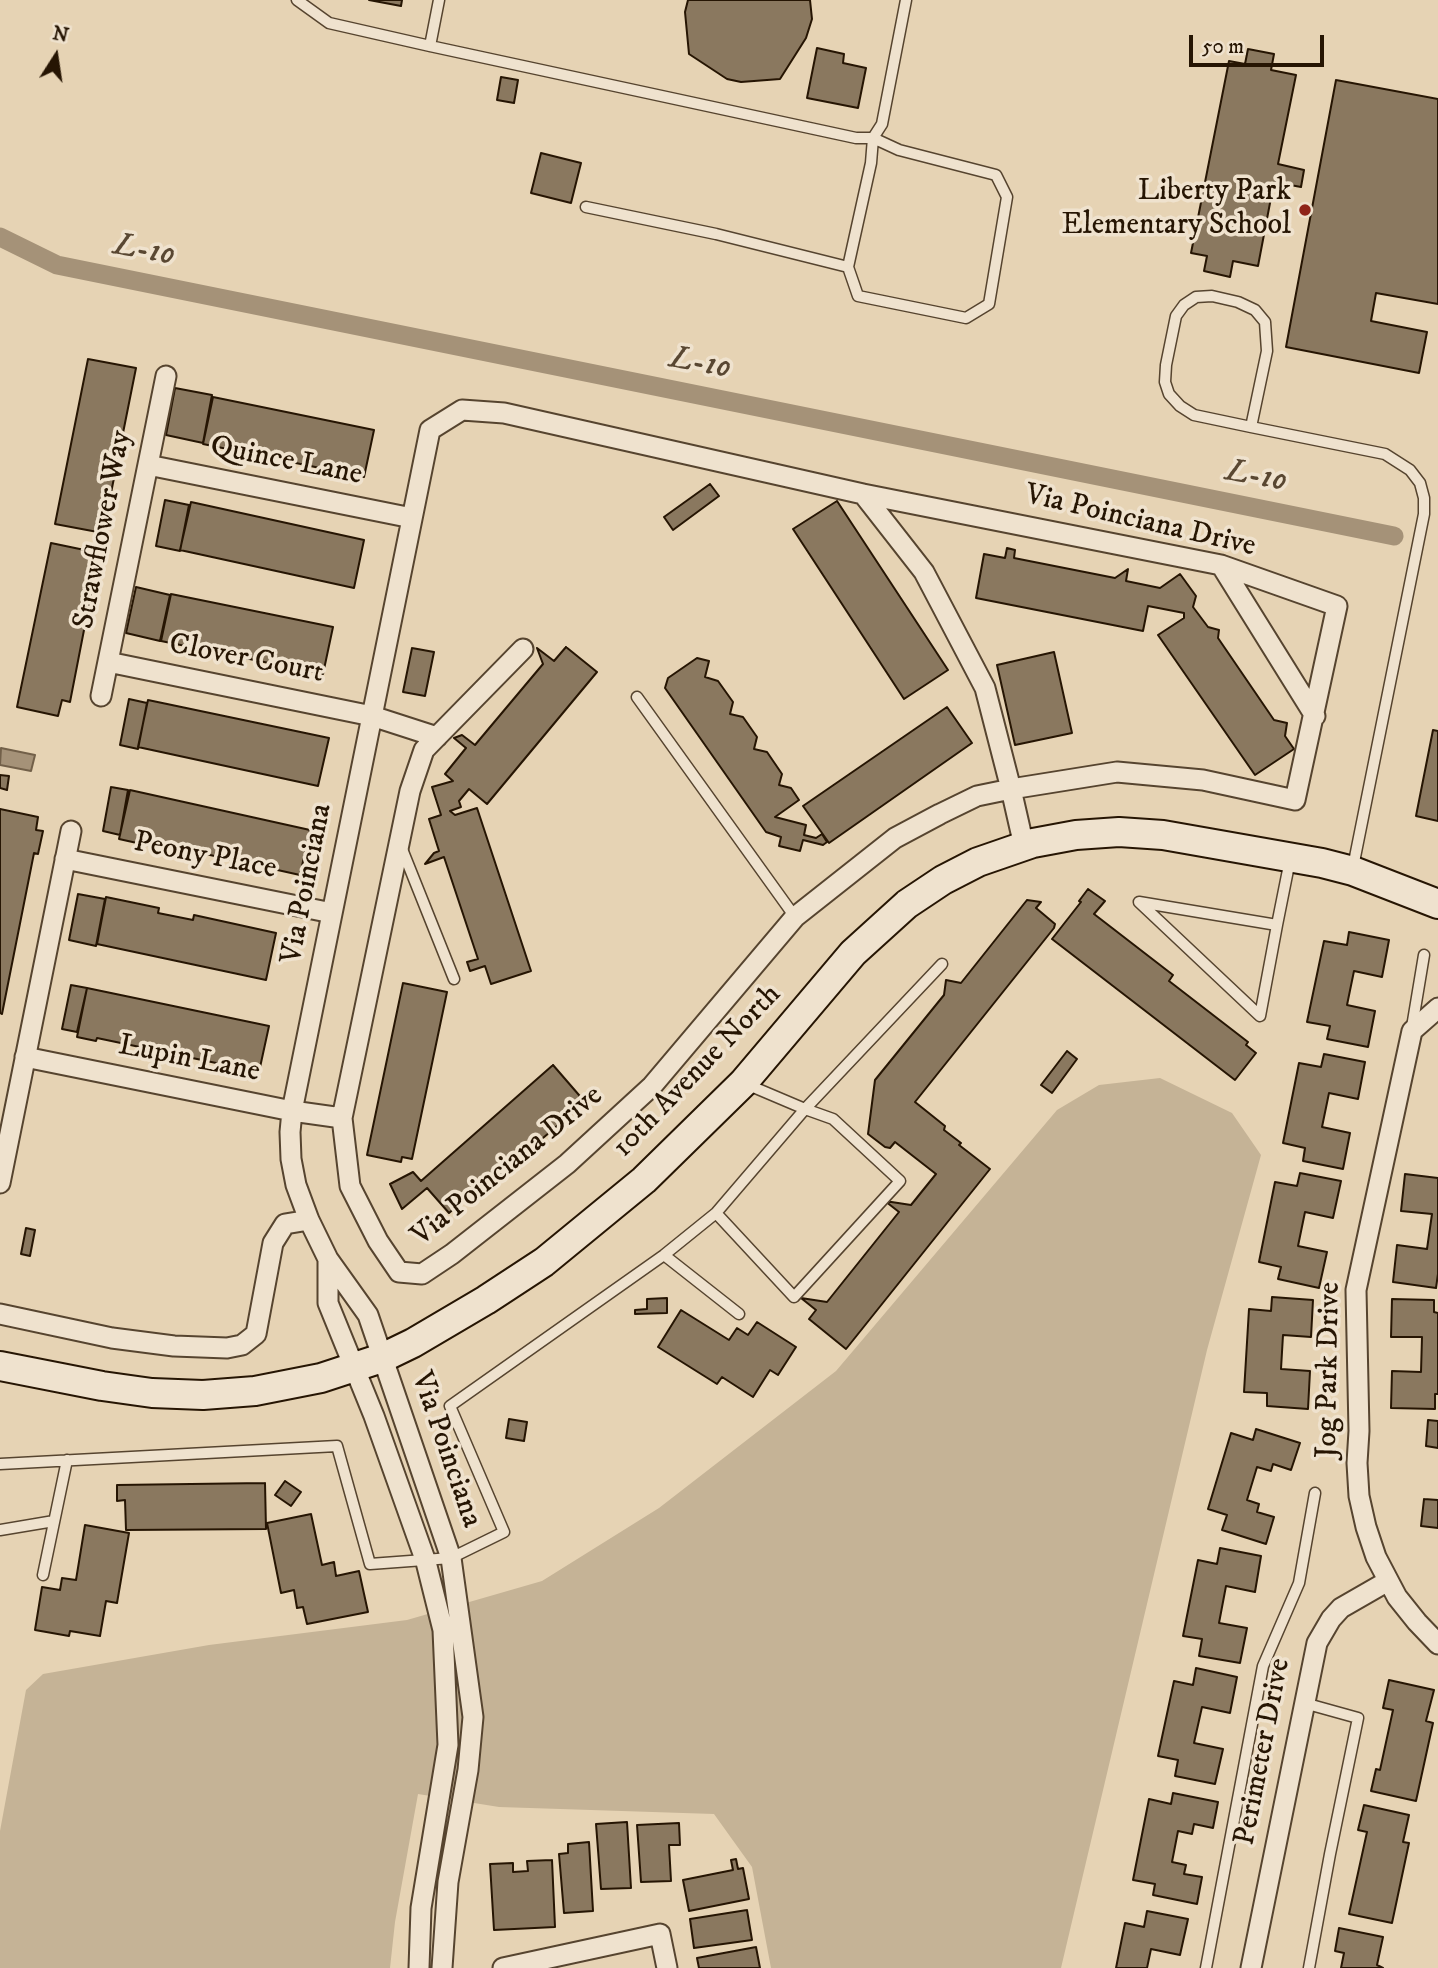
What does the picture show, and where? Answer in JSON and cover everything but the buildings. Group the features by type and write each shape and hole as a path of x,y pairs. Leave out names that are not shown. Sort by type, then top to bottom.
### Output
{"street":[{"name":"Strawflower Way","path":"101,696 166,376"},
{"name":"Via Poinciana Drive","path":"412,518 430,430 462,410 504,413 863,494 1221,565 1337,606 1295,800 1203,780 1118,772 977,796 895,838 795,917 652,1086 557,1172 452,1254 422,1274 399,1272 378,1241 350,1186 342,1118 410,791 424,750 523,649"},
{"name":"Quince Lane","path":"148,464 412,518"},
{"path":"863,494 924,572 985,688 1024,846"},
{"name":"Via Poinciana","path":"412,518 292,1111 291,1158 296,1185 328,1259 368,1315 450,1558 453,1636 448,1745 421,1908 418,1968"},
{"path":"1221,565 1315,716"},
{"name":"Clover Court","path":"108,662 372,716"},
{"path":"372,716 437,737"},
{"path":"0,1182 71,831"},
{"name":"10th Avenue North","path":"0,1366 114,1388 204,1395 288,1385 382,1358 442,1327 544,1262 644,1180 743,1083 853,953 907,904 943,880 978,862 1024,846 1076,835 1119,832 1163,835 1290,856 1353,871 1438,904"},
{"name":"Peony Place","path":"65,859 332,913"},
{"path":"1412,1031 1438,1008"},
{"name":"Jog Park Drive","path":"1412,1031 1356,1290 1359,1431 1357,1463 1359,1496 1366,1527 1388,1581 1417,1622 1438,1644"},
{"name":"Lupin Lane","path":"25,1057 292,1111 342,1118"},
{"path":"0,1314 112,1338 174,1346 227,1348 242,1345 256,1334 273,1243 285,1224 309,1220"},
{"name":"Via Poinciana","path":"328,1259 328,1303 374,1416 453,1636 472,1717 468,1770 448,1882 442,1968"},
{"name":"Perimeter Drive","path":"1251,1968 1314,1656 1323,1630 1341,1608 1388,1581"},
{"path":"503,1968 660,1934 667,1968"}],"lane":[{"path":"298,0 329,23 856,138 873,138 899,150 996,175 1007,197 989,304 966,318 858,296 848,267 871,163 873,138 883,124 906,0"},
{"path":"430,46 439,0"},
{"path":"586,207 716,234 848,267"},
{"path":"1251,427 1267,351 1265,322 1255,310 1238,302 1212,296 1196,297 1184,305 1176,316 1166,365 1169,394 1180,406 1194,415 1251,427 1385,454 1410,470 1420,483 1424,498 1424,514 1353,871"},
{"path":"637,697 795,917"},
{"path":"399,842 454,979"},
{"path":"1277,925 1139,902 1260,1016 1290,856"},
{"path":"1412,1031 1424,955"},
{"path":"0,1464 337,1446 369,1564 426,1562 450,1558 504,1532 450,1406 664,1255 716,1213 805,1109 942,964"},
{"path":"716,1213 794,1297 900,1181 833,1119 743,1083"},
{"path":"664,1255 739,1314"},
{"path":"43,1575 67,1460"},
{"path":"1206,1968 1263,1666 1299,1583 1315,1493"},
{"path":"0,1530 54,1521"},
{"path":"1304,1703 1358,1718 1309,1968"}],"shaded area":[{"path":"1,748 35,755 31,771 0,765"},
{"path":"1160,1078 1232,1113 1261,1155 1207,1350 1061,1968 771,1968 752,1867 714,1814 499,1807 418,1794 395,1922 390,1968 0,1968 0,1831 26,1690 43,1674 209,1645 407,1620 542,1581 659,1508 836,1371 1057,1110 1099,1085"}],"waterway":[{"name":"L-10","path":"0,237 57,265 1394,536"}],"place":[{"name":"Liberty Park Elementary School","path":"1305,210"}]}
